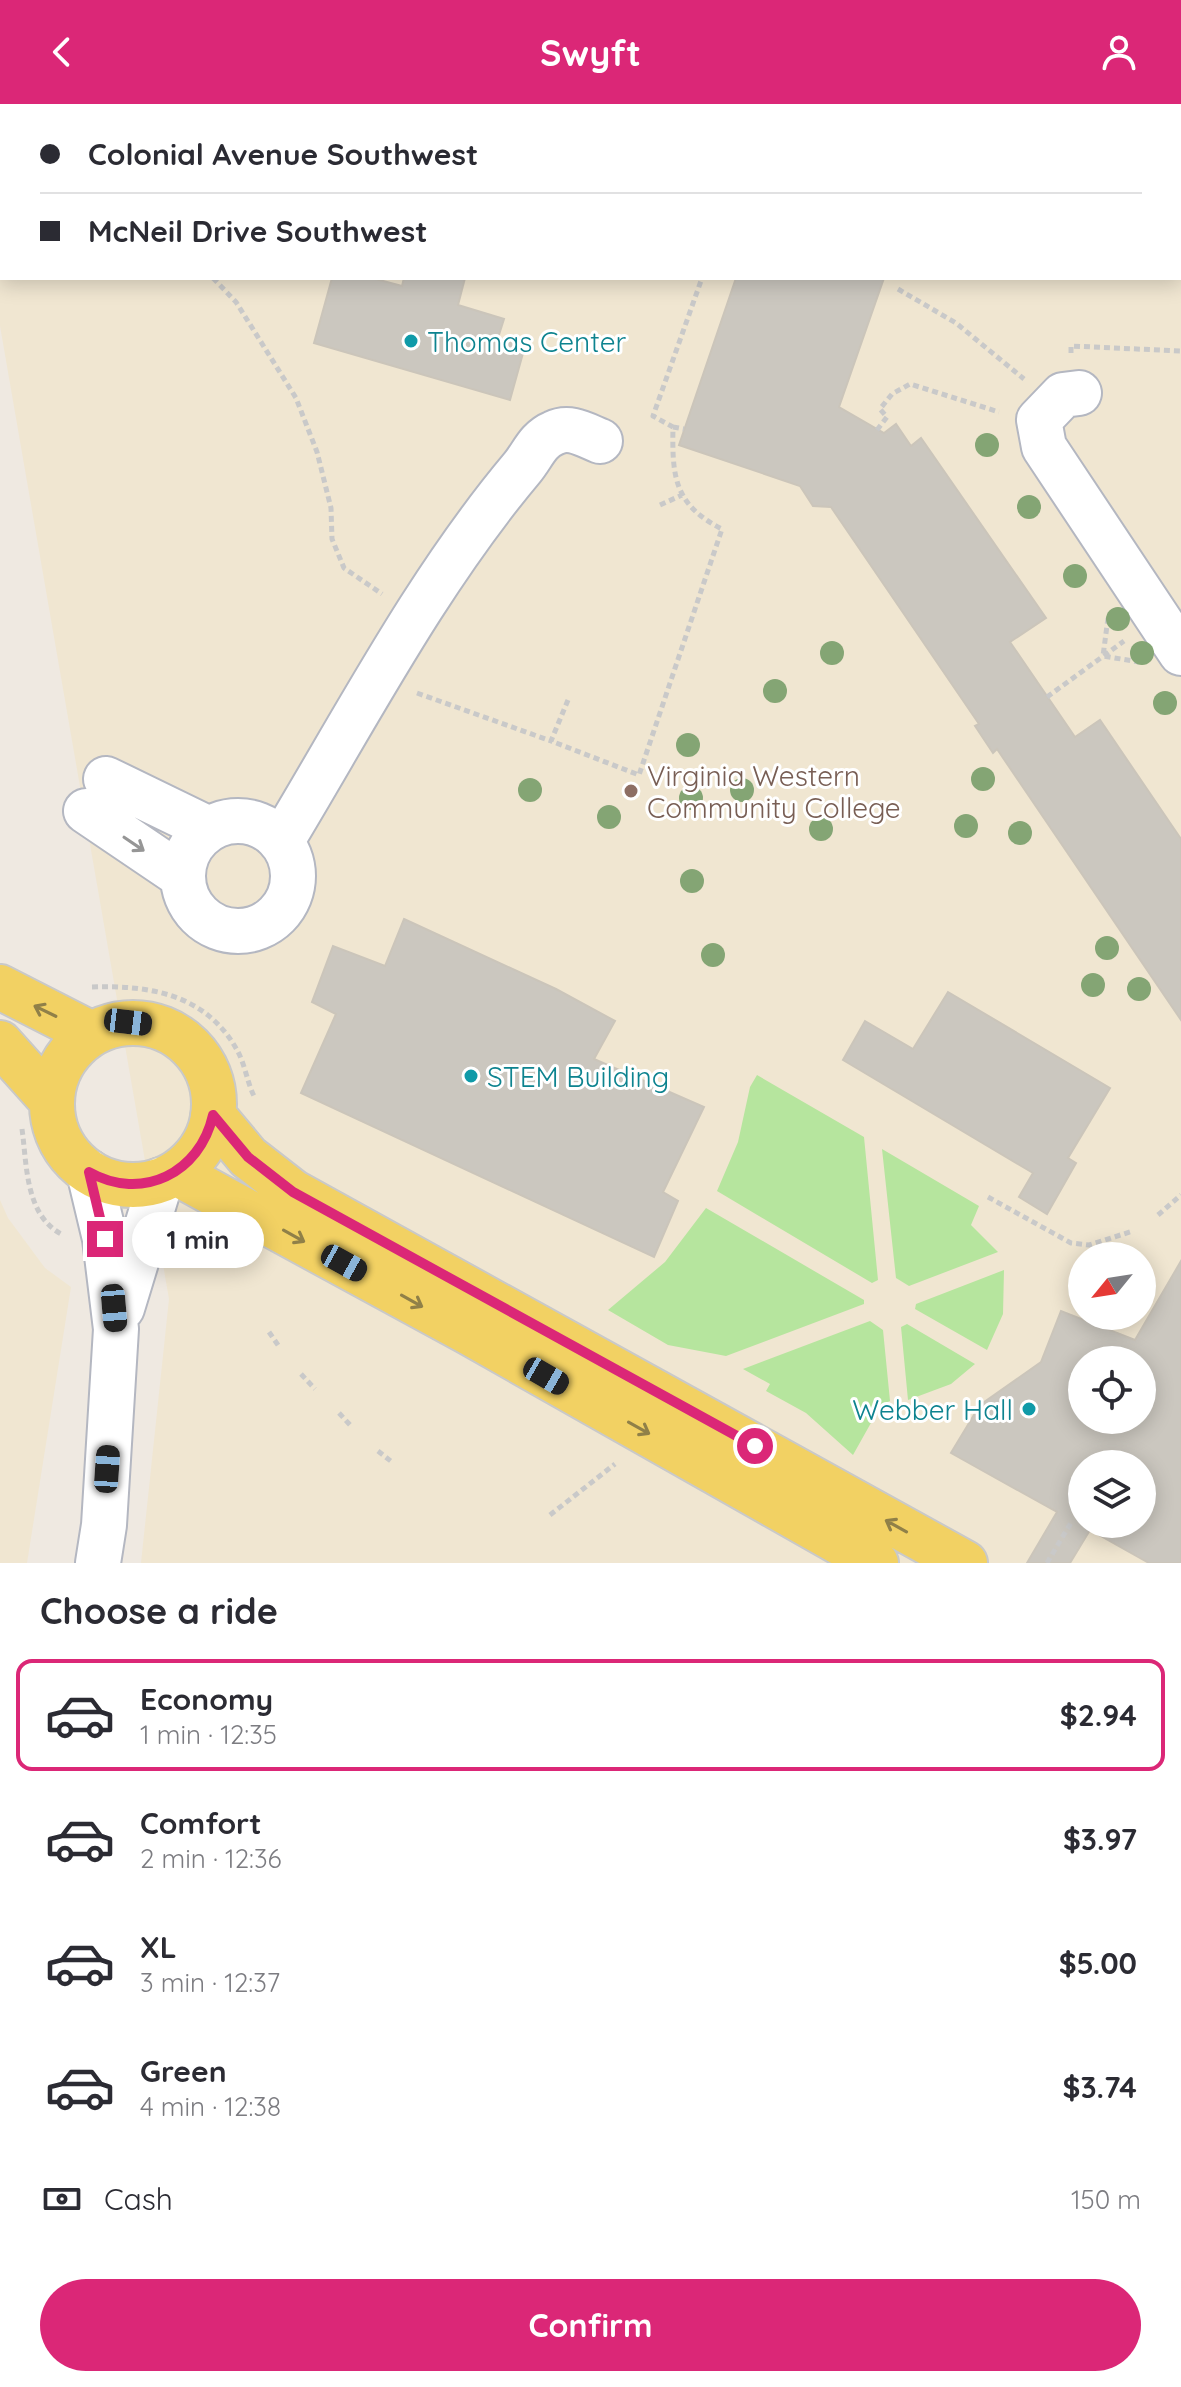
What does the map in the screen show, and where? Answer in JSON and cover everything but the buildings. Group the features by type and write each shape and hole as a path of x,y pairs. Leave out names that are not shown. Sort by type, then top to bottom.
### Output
{"main road":[{"path":"0,987 92,1034"},
{"path":"0,1043 37,1112 52,1118 62,1144 89,1172 126,1185 168,1176 196,1156 209,1134 213,1115 211,1083 200,1057 181,1037 156,1025 128,1022 92,1034 78,1043 61,1064 37,1112"},
{"path":"213,1115 248,1157 293,1192 965,1563"},
{"path":"168,1176 468,1332 876,1563"}],"street":[{"path":"1067,385 1039,420 1044,447 1181,653"},
{"path":"281,842 472,528 527,462 537,444 555,431 572,430 600,441"},
{"path":"182,876 96,795 209,829"},
{"path":"233,820 260,825 281,842 294,874 287,905 267,924 240,932 210,924 189,903 182,876 190,849 209,829 233,820"},
{"path":"89,1172 103,1230 116,1329 104,1525 98,1563"},
{"path":"116,1329 168,1176"}],"path":[{"path":"215,280 236,302 296,398 317,452 331,508 332,539 344,568 418,615"},
{"path":"684,429 673,427 653,416 701,280"},
{"path":"898,289 956,323 1002,358 1067,385 1071,346 1181,351"},
{"path":"877,430 887,417 880,409 892,394 910,384 1009,415"},
{"path":"406,691 433,696 639,775 722,529 701,519 682,495 672,466 673,427"},
{"path":"660,505 682,495"},
{"path":"1047,697 1127,638"},
{"path":"551,741 568,700"},
{"path":"84,987 138,985 165,992 195,1006 219,1025 238,1051 259,1107"},
{"path":"37,1112 32,1199 58,1234 72,1236"},
{"path":"1158,1215 1181,1196"},
{"path":"988,1197 1071,1243 1089,1245 1133,1231"},
{"path":"168,1247 207,1255 219,1233"},
{"path":"269,1332 280,1348"},
{"path":"301,1374 315,1389"},
{"path":"339,1413 352,1427"},
{"path":"378,1451 392,1462"},
{"path":"550,1515 615,1464"},
{"path":"1047,1563 1068,1528"}],"shaded area":[{"name":"Virginia Western Community College","path":"0,280 1181,280 1181,1563 141,1563 169,1299 0,326"},
{"path":"0,1200 8,1218 45,1268 71,1287 27,1563 0,1563"}],"green space":[{"path":"757,1075 864,1137 878,1280 872,1283 717,1191 738,1142 750,1087"},
{"path":"882,1149 979,1206 971,1225 998,1252 909,1286 896,1278"},
{"path":"706,1208 864,1300 864,1304 726,1356 668,1345 608,1310 665,1262"},
{"path":"1004,1270 1003,1314 987,1350 915,1309 916,1304"},
{"path":"870,1321 883,1330 890,1401 881,1405 853,1455 806,1413 766,1391 770,1384 743,1369"},
{"path":"907,1324 975,1364 951,1384 908,1400 901,1327"}],"place":[{"name":"Thomas Center","path":"411,341"},
{"name":"Virginia Western Community College","path":"631,791"},
{"name":"STEM Building","path":"471,1076"},
{"name":"Webber Hall","path":"1029,1409"}],"route":[{"path":"105,1239 89,1172 101,1179 126,1185 152,1183 176,1173 196,1156 209,1134 213,1115 248,1157 293,1192 755,1446"}]}
